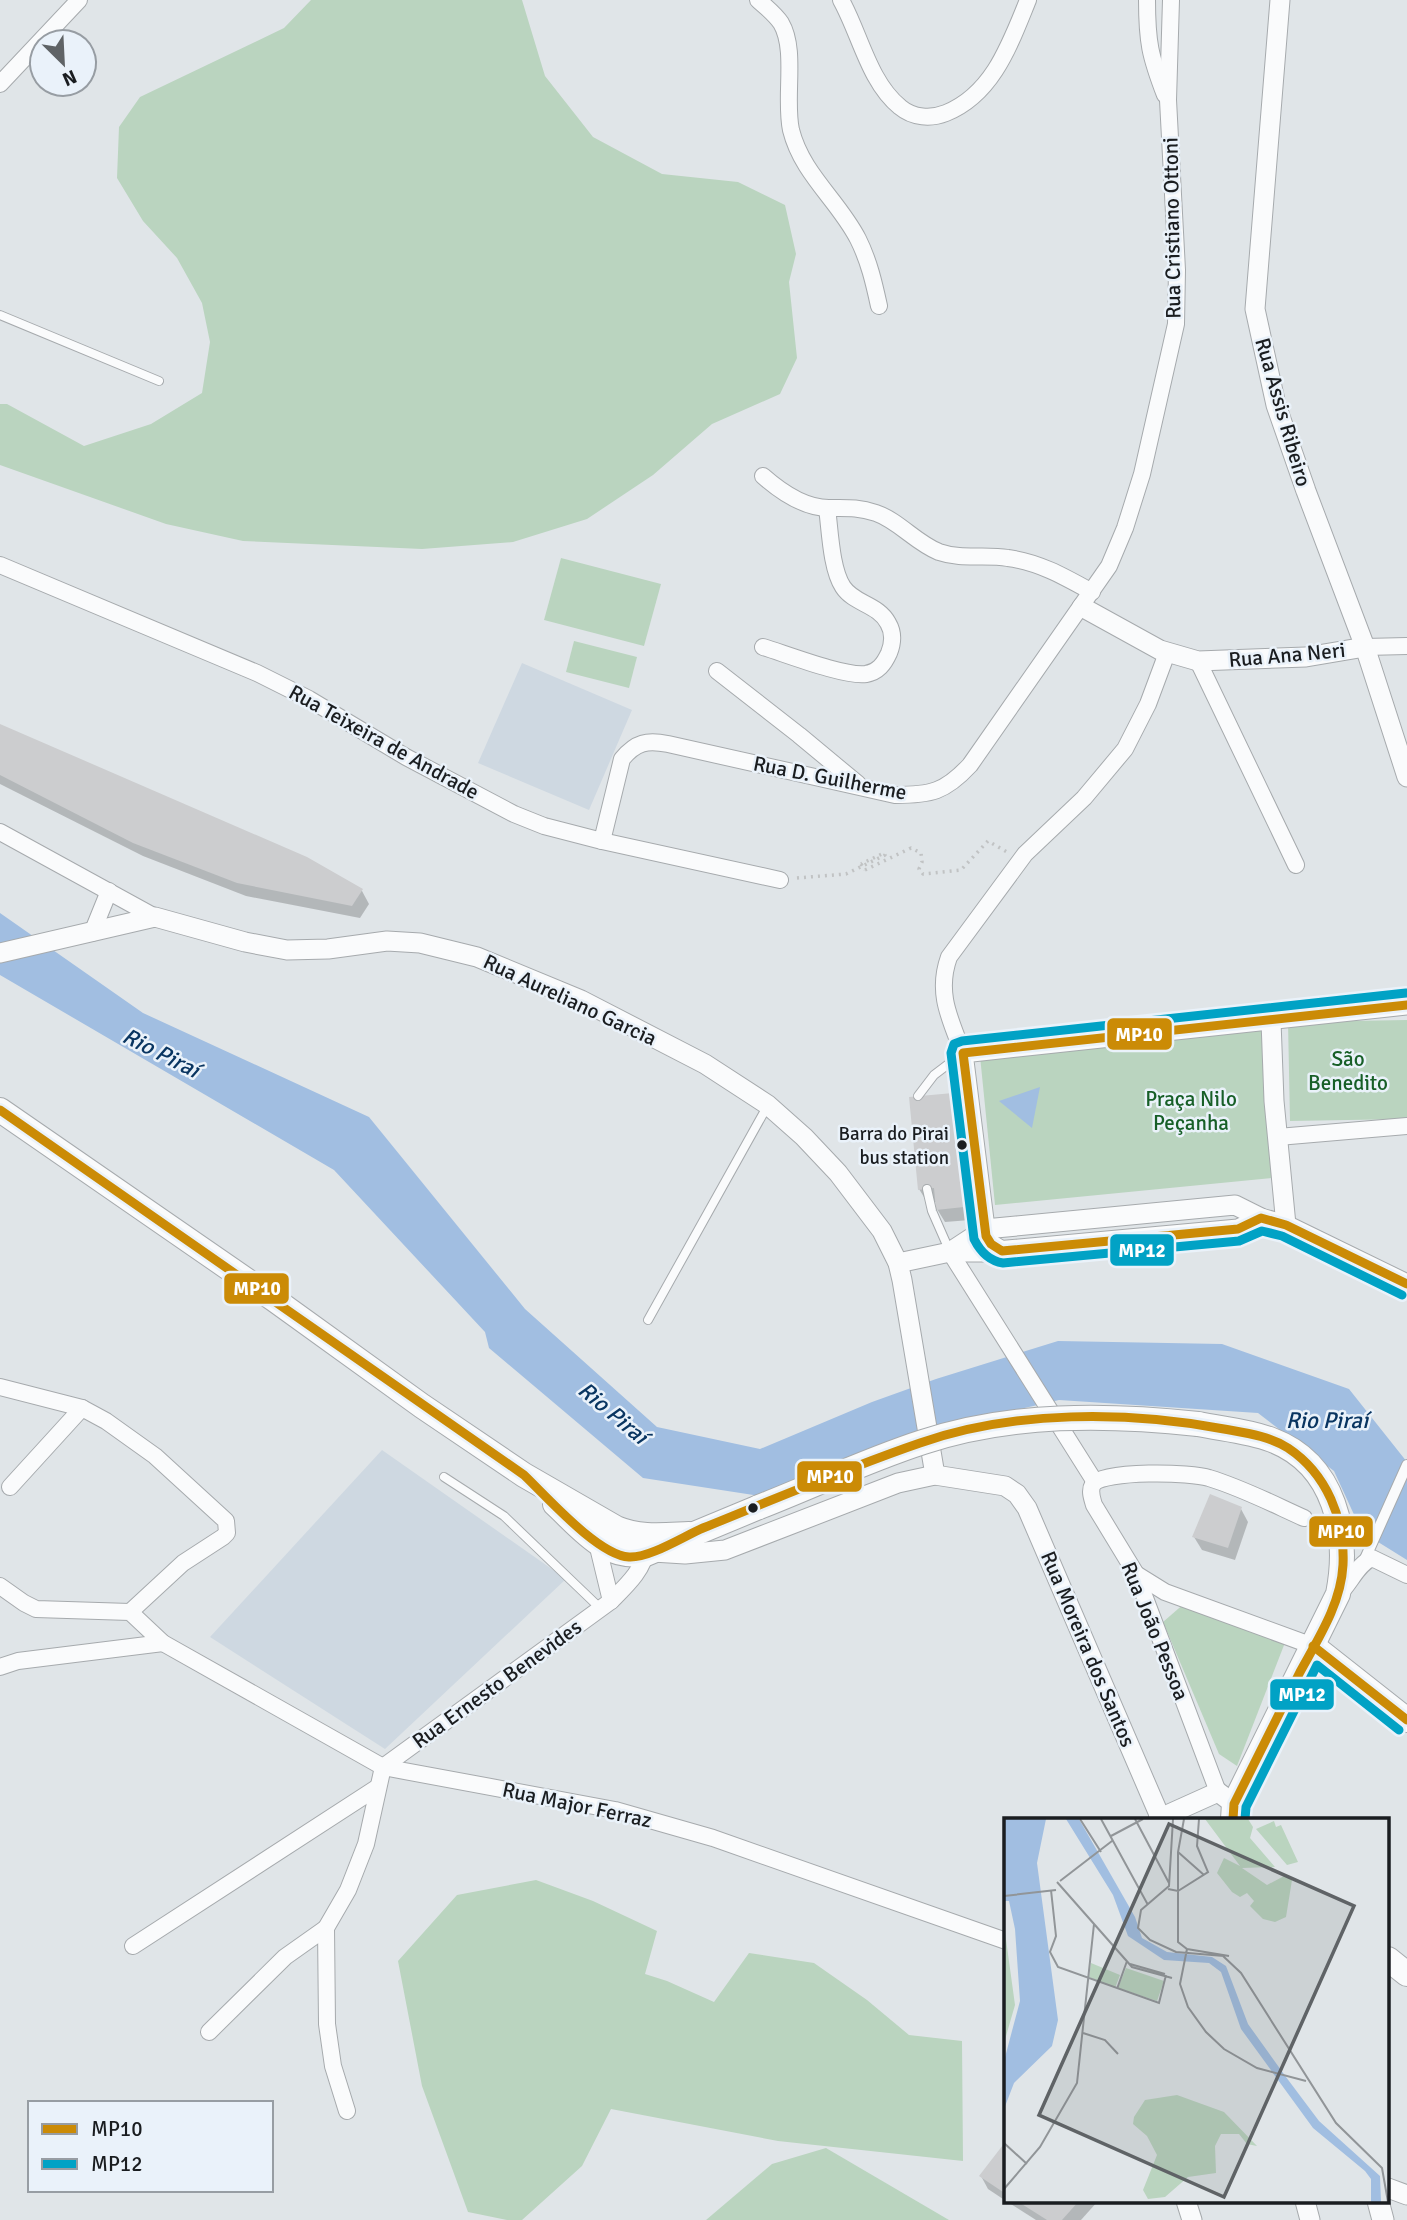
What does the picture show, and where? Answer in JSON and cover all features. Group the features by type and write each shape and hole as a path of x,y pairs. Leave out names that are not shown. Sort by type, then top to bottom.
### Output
{"main road":[{"path":"0,1110 524,1475 601,1533 614,1552 629,1557 647,1547 695,1532 922,1442 1002,1424 1051,1418 1138,1418 1198,1424 1273,1440 1300,1456 1320,1478 1336,1509 1343,1538 1359,1558 1228,1805"},
{"path":"1313,1646 1407,1720"},
{"path":"1390,1961 1407,1974"},
{"path":"1378,2202 1383,2220"}],"street":[{"path":"0,84 79,0"},
{"path":"758,0 782,25 788,63 787,105 791,131 801,158 814,180 858,238 871,271 879,306"},
{"path":"842,0 877,78 901,108 923,117 939,116 960,107 972,99 993,76 1028,0"},
{"path":"1147,0 1147,38 1151,61 1168,100"},
{"name":"Rua Cristiano Ottoni","path":"1088,604 1109,566 1129,517 1142,474 1175,324 1177,270 1168,100 1171,0"},
{"name":"Rua Assis Ribeiro","path":"1280,0 1255,309 1276,405 1365,647 1407,777"},
{"path":"763,476 775,487 797,499 827,509 848,506 878,514 939,552 979,558 1008,558 1054,571 1088,604"},
{"path":"763,647 856,674 875,671 887,658 892,644 890,625 872,606 849,594 839,580 827,509"},
{"name":"Rua Teixeira de Andrade","path":"0,565 257,673 309,699 406,757 514,814 544,826 601,841 780,880"},
{"name":"Rua Ana Neri","path":"1088,604 1164,651 1198,661 1306,657 1365,647 1407,646"},
{"name":"Rua D. Guilherme","path":"601,841 622,759 630,749 645,741 895,795 920,795 939,791 954,782 970,765 1088,604"},
{"path":"1002,1251 991,1244 985,1229 963,1053 946,1010 943,973 949,957 1025,854 1084,798 1125,749 1147,704 1164,651"},
{"path":"1198,661 1296,864"},
{"path":"717,671 860,786"},
{"path":"0,832 155,917"},
{"path":"90,933 109,891"},
{"path":"0,953 155,917"},
{"name":"Rua Aureliano Garcia","path":"155,917 245,942 287,950 328,949 387,941 420,943 477,957 581,1000 705,1064 768,1105 838,1173 881,1231 898,1263 916,1351 935,1475"},
{"path":"963,1053 1407,1005"},
{"path":"1271,1021 1286,1225"},
{"path":"1278,1137 1407,1126"},
{"path":"950,1252 985,1229 1236,1205 1261,1218 1286,1225 1407,1284"},
{"path":"898,1263 950,1252 1002,1251 1238,1229 1261,1218"},
{"path":"950,1252 1095,1482 1108,1477 1168,1474 1207,1477 1304,1517"},
{"path":"0,1387 82,1408 106,1420 155,1456 226,1521 227,1533 183,1563 130,1612 36,1609 0,1586"},
{"path":"10,1487 82,1408"},
{"path":"1407,1465 1359,1558 1379,1560 1407,1575"},
{"path":"647,1547 685,1554 725,1550 898,1483 935,1475"},
{"name":"Rua Moreira dos Santos","path":"935,1475 1005,1486 1017,1494 1027,1508 1159,1818"},
{"name":"Rua João Pessoa","path":"1095,1482 1091,1491 1094,1505 1136,1574 1228,1805"},
{"path":"601,1533 606,1605"},
{"name":"Rua Ernesto Benevides","path":"383,1767 606,1605 633,1579 647,1547"},
{"path":"1136,1574 1166,1592 1313,1646"},
{"path":"1151,1612 1166,1592"},
{"name":"Rua Major Ferraz","path":"130,1612 163,1643 383,1767 615,1810 713,1838 1004,1940"},
{"path":"0,1667 18,1661 163,1643"},
{"path":"209,2032 285,1957 326,1928 348,1890 366,1844 383,1767"},
{"path":"133,1946 379,1787"},
{"path":"1164,1818 1228,1805"},
{"path":"326,1928 327,2024 333,2066 347,2110"},
{"path":"1390,2189 1407,2195"},
{"path":"1186,2202 1192,2220"},
{"path":"1305,2202 1310,2220"}],"lane":[{"path":"0,315 159,381"},
{"path":"918,1096 934,1075 963,1053"},
{"path":"648,1320 768,1105"},
{"path":"927,1189 932,1211 950,1252"},
{"path":"444,1477 504,1516 606,1605"}],"path":[{"path":"780,880 846,874 885,855 884,853 861,864 864,870 911,848 921,853 922,862 919,869 923,874 961,870 988,841 1000,848"}],"shaded area":[{"path":"522,663 632,710 589,810 478,763"},
{"path":"382,1450 566,1579 385,1749 210,1637"}],"green space":[{"path":"311,0 522,0 545,76 593,137 662,174 738,182 785,205 796,254 789,282 797,358 780,394 712,424 653,475 587,519 513,542 422,549 243,541 166,524 0,465 0,404 7,404 84,446 151,424 202,393 210,342 202,303 177,258 143,221 117,178 119,127 140,97 284,28"},
{"path":"561,558 661,584 644,646 544,620"},
{"path":"574,641 637,657 629,688 566,672"},
{"name":"São Benedito","path":"1407,1020 1407,1119 1290,1121 1288,1022"},
{"name":"Praça Nilo Peçanha","path":"1268,1028 1272,1178 995,1205 980,1056"},
{"path":"1186,1602 1286,1640 1237,1766 1219,1754 1163,1622"},
{"path":"536,1880 593,1901 657,1931 645,1974 714,2002 749,1953 814,1963 867,2000 909,2035 962,2041 963,2161 778,2141 611,2109 582,2166 522,2220 507,2220 468,2212 422,2086 398,1961 457,1895"},
{"path":"826,2148 949,2220 706,2220 772,2164"}],"water":[{"name":"Rio Piraí","path":"0,913 143,1013 369,1117 525,1309 657,1427 760,1449 872,1402 1058,1341 1222,1344 1349,1389 1407,1462 1407,1560 1362,1532 1334,1471 1258,1413 1059,1400 938,1428 760,1496 643,1478 489,1348 485,1332 334,1170 0,975"},
{"path":"1040,1087 1032,1128 999,1101"}],"building":[{"path":"0,724 307,857 363,889 352,906 237,883 133,843 0,775"},
{"path":"953,1093 964,1207 936,1210 934,1188 918,1190 909,1097"},
{"path":"1210,1494 1242,1507 1228,1548 1192,1537"},
{"path":"1004,2144 1004,2193 979,2176"},
{"path":"1019,2202 1078,2202 1062,2220 1047,2220"}],"transit line":[{"name":"MP12","path":"1402,1295 1282,1236 1262,1231 1239,1241 1003,1263 989,1258 974,1239 951,1053 954,1044 962,1041 1406,993"},
{"name":"MP10","path":"1407,1005 963,1053 986,1236 991,1244 1002,1251 1238,1229 1261,1218 1286,1225 1407,1284"},
{"name":"MP10","path":"0,1110 524,1475 588,1536 617,1554 629,1557 647,1554 703,1528 865,1463 956,1432 994,1424 1071,1417 1149,1419 1249,1434 1288,1448 1313,1471 1331,1499 1341,1531 1341,1579 1328,1621 1234,1804 1233,1818"},
{"name":"MP10","path":"1313,1646 1407,1720"},
{"name":"MP12","path":"1245,1818 1246,1807 1317,1665 1399,1730"}],"place":[{"name":"Barra do Pirai bus station","path":"962,1145"}]}
